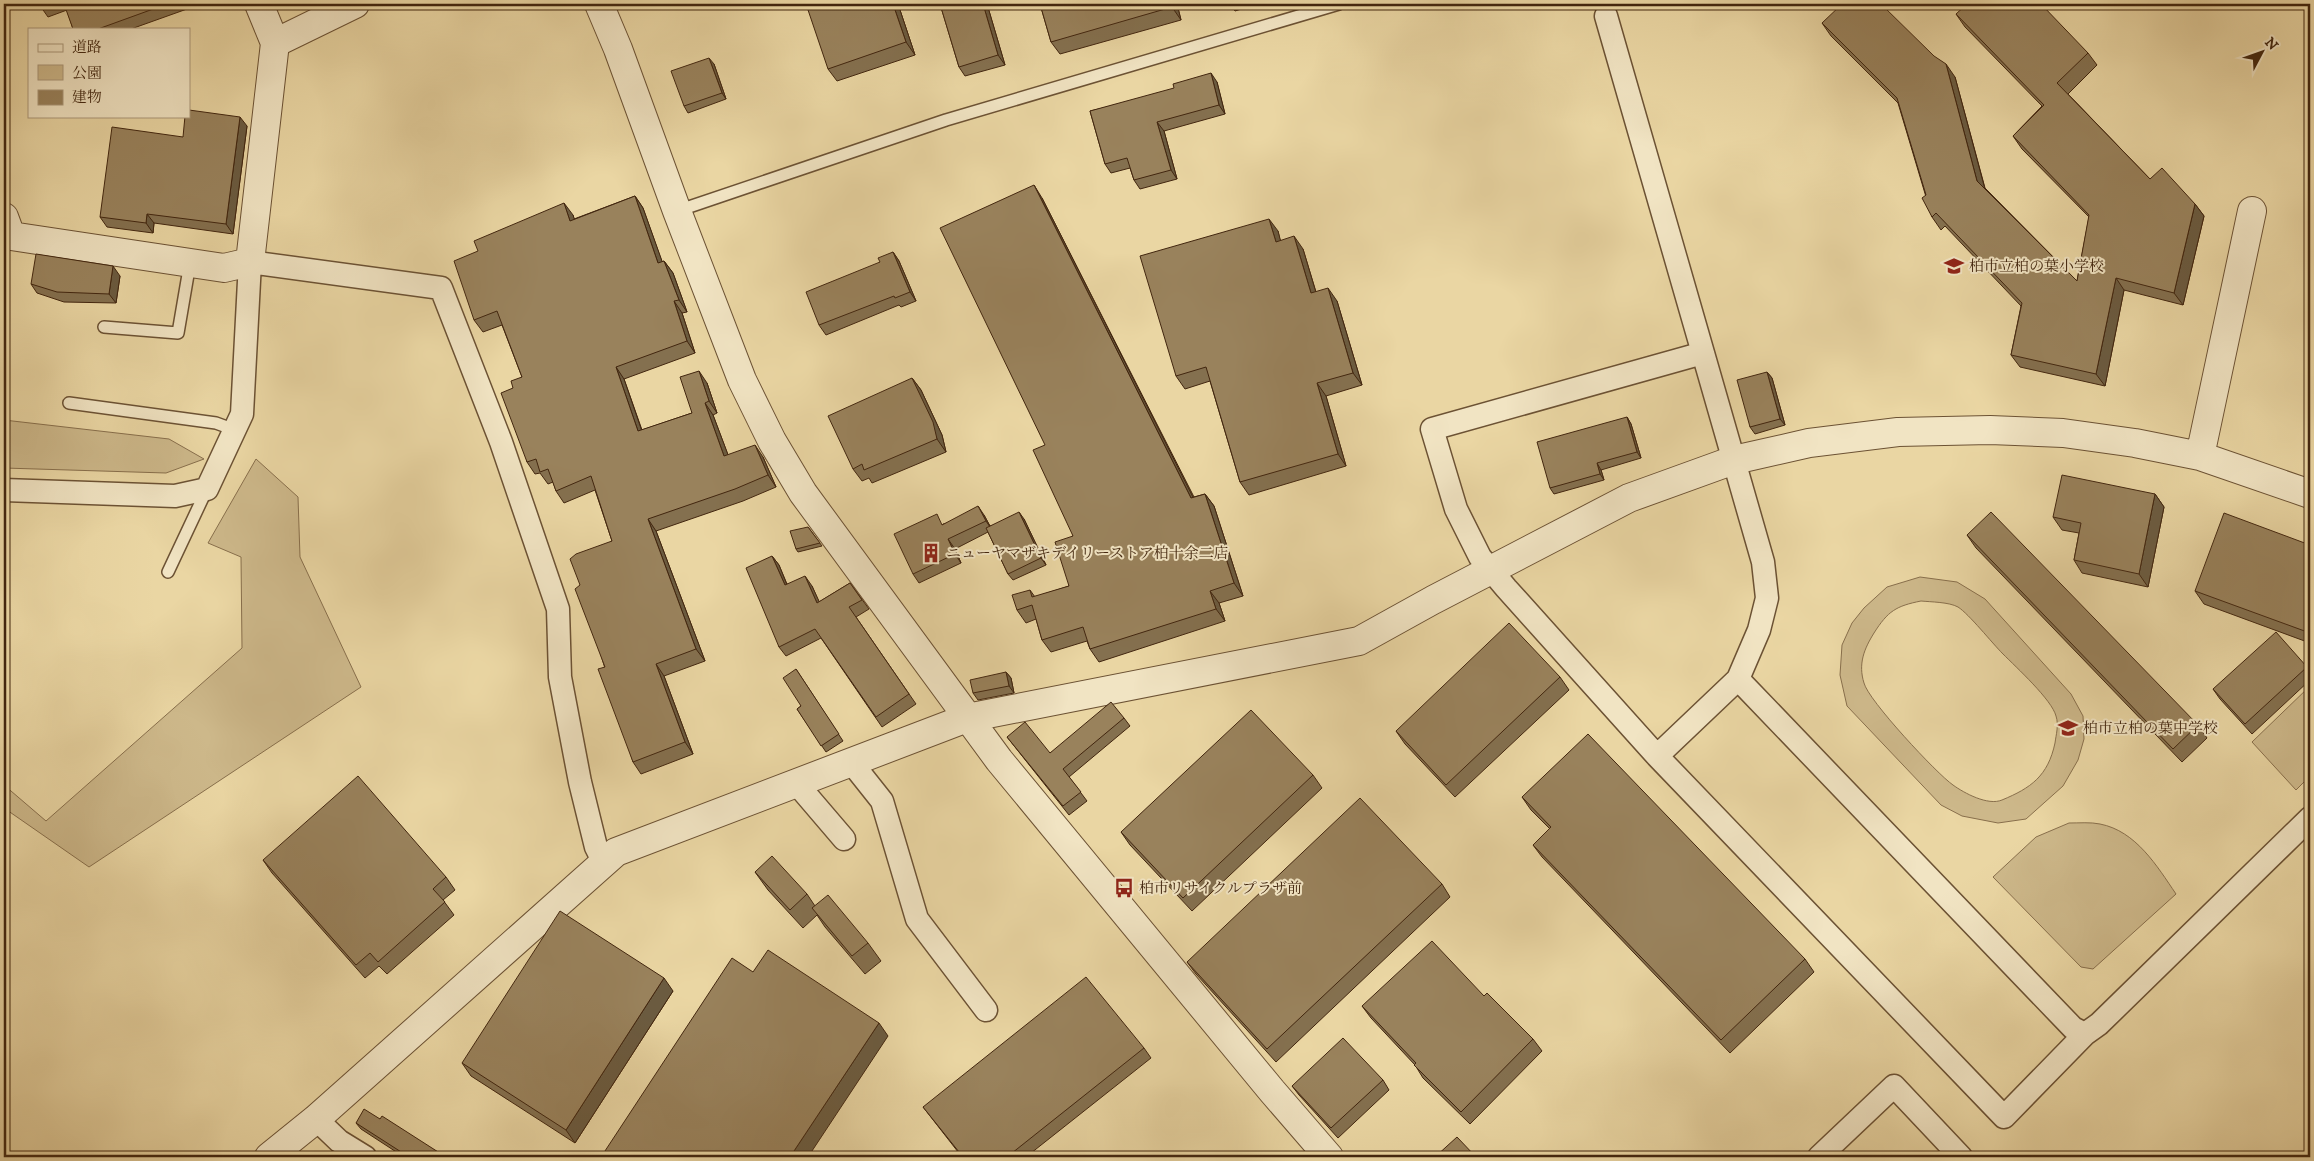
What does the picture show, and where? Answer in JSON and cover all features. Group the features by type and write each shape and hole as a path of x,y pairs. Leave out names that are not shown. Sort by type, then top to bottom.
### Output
{"street":[{"path":"4,490 175,496 207,489 242,414 250,262 275,43 259,4"},
{"path":"275,43 355,4"},
{"path":"599,4 618,49 677,211 742,380 772,441 803,494 999,760 1272,1092 1329,1157"},
{"path":"1606,16 1763,562 1767,598 1759,630 1738,679 1657,756"},
{"path":"2200,456 2252,211"},
{"path":"6,233 224,268 250,262 441,288 501,442 558,609 560,677 580,782 596,847 604,861"},
{"path":"1703,353 1432,429 1456,509 1480,557 1657,756 2004,1117 2085,1034 2100,1024 2310,818"},
{"path":"269,1157 316,1119 616,852 967,718 1359,641 1629,498 1734,460 1808,443 1898,432 1944,430 2062,433 2135,443 2200,456 2310,494"},
{"path":"1738,679 2073,1028 2085,1034"},
{"path":"851,762 882,801 917,919 986,1010"},
{"path":"797,784 844,840"},
{"path":"1819,1157 1894,1086 1961,1157"},
{"path":"316,1119 339,1141 365,1157"}],"lane":[{"path":"677,211 946,120 1339,4"},
{"path":"104,326 178,333 190,263"},
{"path":"69,403 216,423 234,430"},
{"path":"168,572 207,489"}],"green space":[{"path":"4,420 169,439 204,459 166,473 4,468"},
{"path":"256,459 298,497 300,557 361,687 89,867 4,808 4,785 46,821 242,648 241,557 208,543"},
{"path":"1920,577 1957,582 1985,599 2071,694 2083,716 2084,739 2078,760 2063,786 2026,819 1998,823 1962,816 1941,805 1847,706 1840,675 1842,645 1852,623 1864,608 1887,587","holes":["1921,601 1950,604 1963,611 2041,693 2053,709 2057,719 2057,726 2052,754 2043,772 2022,791 2002,800 1990,801 1976,798 1958,788 1919,752 1877,705 1868,692 1862,676 1862,663 1867,645 1888,615 1899,608"]},
{"path":"2310,686 2310,776 2296,790 2252,742"},
{"path":"2069,823 2100,824 2124,834 2135,842 2153,861 2176,894 2093,969 2081,967 1993,877 2036,837"}],"building":[{"path":"40,4 52,4 41,7"},
{"path":"64,4 167,4 101,28 73,28"},
{"path":"806,4 893,4 906,42 828,69"},
{"path":"940,4 983,4 998,55 959,67"},
{"path":"1040,4 1171,4 1172,7 1051,42"},
{"path":"1842,4 1881,4 1934,56 1946,64 1977,181 2077,281 2089,215 2013,136 2044,105 1956,14 1967,4 2041,4 2088,53 2057,83 2150,179 2162,168 2195,204 2174,293 2116,278 2096,374 2011,355 2022,303 1936,213 1932,217 1922,198 1926,195 1897,98 1822,23"},
{"path":"709,58 722,93 684,106 671,71"},
{"path":"1211,73 1219,105 1157,122 1171,170 1134,180 1127,158 1105,164 1090,111 1174,88 1173,84"},
{"path":"190,110 240,117 226,224 147,214 146,223 100,217 112,127 183,137 185,118 190,118"},
{"path":"1034,185 1191,498 1205,494 1234,583 1210,591 1216,609 1090,649 1083,627 1042,640 1032,605 1017,610 1012,595 1030,590 1032,597 1069,586 1055,542 1073,536 1033,450 1045,445 940,228"},
{"path":"635,196 658,263 664,261 679,300 674,301 687,341 616,367 638,431 692,413 680,377 699,371 709,401 705,403 724,456 755,445 768,475 735,489 648,519 696,649 656,664 685,742 633,762 598,669 605,667 575,589 580,585 570,559 576,554 612,541 591,476 556,491 548,469 540,472 536,459 527,462 501,393 513,388 511,381 522,377 497,311 474,320 454,261 478,251 474,241 564,203 570,221"},
{"path":"1269,219 1276,242 1294,236 1311,293 1328,288 1353,373 1317,383 1338,454 1240,482 1206,367 1176,376 1140,256"},
{"path":"893,252 910,292 895,298 894,296 819,325 806,292 880,262 878,258"},
{"path":"36,254 113,266 109,294 57,292 31,284"},
{"path":"1767,372 1780,419 1750,427 1737,380"},
{"path":"912,378 933,422 937,439 864,470 862,464 853,469 828,416"},
{"path":"1627,417 1637,452 1597,463 1600,474 1550,488 1537,442"},
{"path":"2062,475 2155,494 2139,574 2074,560 2081,523 2053,517"},
{"path":"978,506 986,521 948,539 955,554 913,574 894,534 937,514 942,525"},
{"path":"1019,512 1041,558 1008,574 986,528"},
{"path":"1991,512 2198,725 2173,749 1967,535"},
{"path":"2224,513 2310,545 2310,633 2195,591"},
{"path":"808,527 820,543 796,549 790,531"},
{"path":"772,556 785,585 805,576 817,603 850,583 862,600 849,607 909,694 876,717 815,629 779,647 746,568"},
{"path":"1509,623 1560,677 1446,785 1396,731"},
{"path":"2276,632 2307,667 2245,724 2213,689"},
{"path":"796,669 839,734 821,746 797,709 801,706 783,678"},
{"path":"1006,672 1009,686 973,693 970,680"},
{"path":"1111,702 1124,718 1063,769 1081,792 1063,806 1007,737 1025,722 1050,753"},
{"path":"1251,710 1313,775 1183,898 1121,832"},
{"path":"1588,734 1805,959 1721,1040 1533,845 1551,827 1522,797"},
{"path":"358,776 446,877 433,889 445,902 378,962 370,953 356,965 263,860"},
{"path":"1360,798 1442,884 1267,1049 1187,962"},
{"path":"772,856 807,894 790,910 755,872"},
{"path":"828,895 868,943 852,956 812,908"},
{"path":"560,911 664,978 566,1130 462,1063"},
{"path":"1432,941 1484,996 1487,993 1533,1039 1461,1112 1414,1065 1416,1063 1362,1006"},
{"path":"768,950 879,1023 790,1157 601,1157 732,958 753,972"},
{"path":"1086,977 1144,1048 1007,1157 963,1157 923,1107"},
{"path":"1343,1038 1383,1080 1331,1128 1292,1086"},
{"path":"364,1109 380,1119 382,1116 446,1157 409,1157 356,1123"},
{"path":"1457,1137 1476,1157 1435,1157"}],"place":[{"name":"柏市立柏の葉小学校","path":"1954,266"},
{"name":"ニューヤマザキデイリーストア柏十余二店","path":"931,553"},
{"name":"柏市立柏の葉中学校","path":"2068,728"},
{"name":"柏市リサイクルプラザ前","path":"1124,888"}]}
